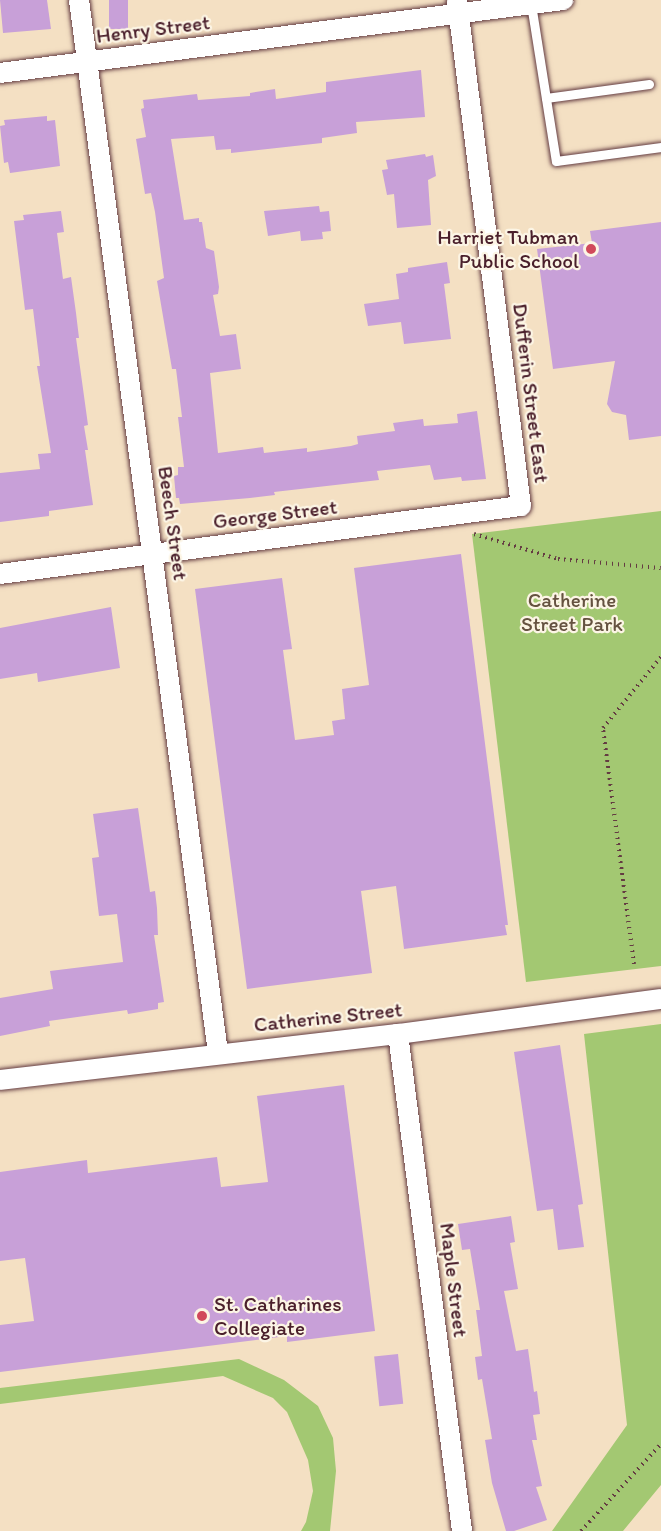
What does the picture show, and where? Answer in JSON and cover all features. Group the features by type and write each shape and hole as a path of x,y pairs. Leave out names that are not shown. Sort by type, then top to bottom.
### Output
{"street":[{"name":"Beech Street","path":"79,0 218,1053"},
{"name":"Henry Street","path":"0,73 458,6 531,4 563,0"},
{"name":"Dufferin Street East","path":"458,6 521,506"},
{"name":"George Street","path":"0,574 521,506"},
{"name":"Catherine Street","path":"0,1080 398,1034 661,999"},
{"name":"Maple Street","path":"398,1034 462,1531"}],"lane":[{"path":"531,4 556,161 661,147"},
{"path":"546,98 649,84"}],"path":[{"path":"473,533 558,560 661,568"},
{"path":"634,964 603,728 661,657"},
{"path":"581,1531 661,1444"}],"green space":[{"name":"Catherine Street Park","path":"661,511 661,966 526,982 472,534"},
{"path":"661,1024 661,1485 623,1531 552,1531 627,1425 584,1034"},
{"path":"239,1359 284,1380 318,1406 333,1438 336,1471 330,1531 301,1531 306,1522 313,1491 308,1460 287,1412 273,1398 223,1376 0,1404 0,1388"}],"building":[{"path":"0,0 47,0 51,29 3,33"},
{"path":"109,0 128,0 128,29 109,29"},
{"path":"421,70 425,117 356,122 357,133 322,138 322,143 231,153 231,149 216,150 214,136 171,139 184,220 199,218 199,222 202,222 206,248 214,251 219,287 218,294 213,295 220,336 236,334 241,369 210,373 218,453 263,447 264,453 307,448 307,452 351,446 358,444 357,436 395,431 393,423 423,419 424,426 458,423 457,414 477,411 486,479 462,481 461,477 434,480 430,465 377,471 379,480 274,492 275,495 180,504 179,498 176,498 174,476 178,475 178,467 184,467 178,417 182,417 176,369 172,369 157,281 164,278 155,212 151,193 145,194 136,139 146,137 141,109 144,108 143,100 197,94 198,100 250,96 250,93 275,89 276,99 326,92 326,82"},
{"path":"47,116 47,121 55,120 60,166 10,173 8,162 4,163 0,126 5,125 4,120"},
{"path":"425,154 426,157 433,155 436,176 428,180 431,225 397,228 394,194 387,195 382,170 388,169 386,160"},
{"path":"319,206 320,212 329,211 331,231 322,232 323,239 301,241 300,231 268,236 264,211"},
{"path":"61,211 64,232 57,233 63,279 71,277 76,313 79,338 76,338 88,425 84,426 88,450 85,450 93,505 49,511 49,516 0,522 0,473 40,469 38,454 51,453 37,366 40,366 33,309 25,310 14,221 24,220 23,215"},
{"path":"661,222 661,436 629,440 626,415 612,412 607,404 615,361 553,369 537,249 592,243 590,231"},
{"path":"447,262 450,283 444,284 451,339 404,344 401,322 368,326 364,304 399,299 396,274 408,272 408,268"},
{"path":"461,554 508,925 505,925 507,935 404,949 396,886 361,891 372,973 247,989 195,589 282,578 292,649 283,650 295,740 334,735 332,721 345,719 342,689 369,685 354,568"},
{"path":"111,607 120,668 38,682 37,673 0,679 0,628"},
{"path":"138,808 150,892 155,891 158,935 154,935 164,1002 158,1003 158,1009 128,1014 127,1010 49,1021 50,1026 0,1036 0,998 53,989 50,971 123,962 117,914 99,916 92,858 99,857 93,814"},
{"path":"560,1045 583,1204 578,1205 584,1247 558,1250 553,1209 537,1211 514,1052"},
{"path":"344,1085 375,1331 287,1342 287,1336 0,1372 0,1325 34,1321 25,1258 0,1261 0,1172 87,1160 88,1173 217,1157 221,1187 268,1182 257,1096"},
{"path":"511,1216 515,1242 510,1243 518,1289 504,1291 516,1351 528,1349 534,1392 537,1391 540,1414 533,1415 537,1440 532,1440 542,1486 536,1487 547,1520 514,1531 506,1531 492,1483 485,1440 492,1439 482,1379 478,1380 475,1357 482,1356 476,1310 480,1310 470,1249 462,1250 458,1224"},
{"path":"398,1354 403,1404 379,1406 374,1357"}],"place":[{"name":"Harriet Tubman Public School","path":"591,249"},
{"name":"St. Catharines Collegiate","path":"202,1316"}]}
